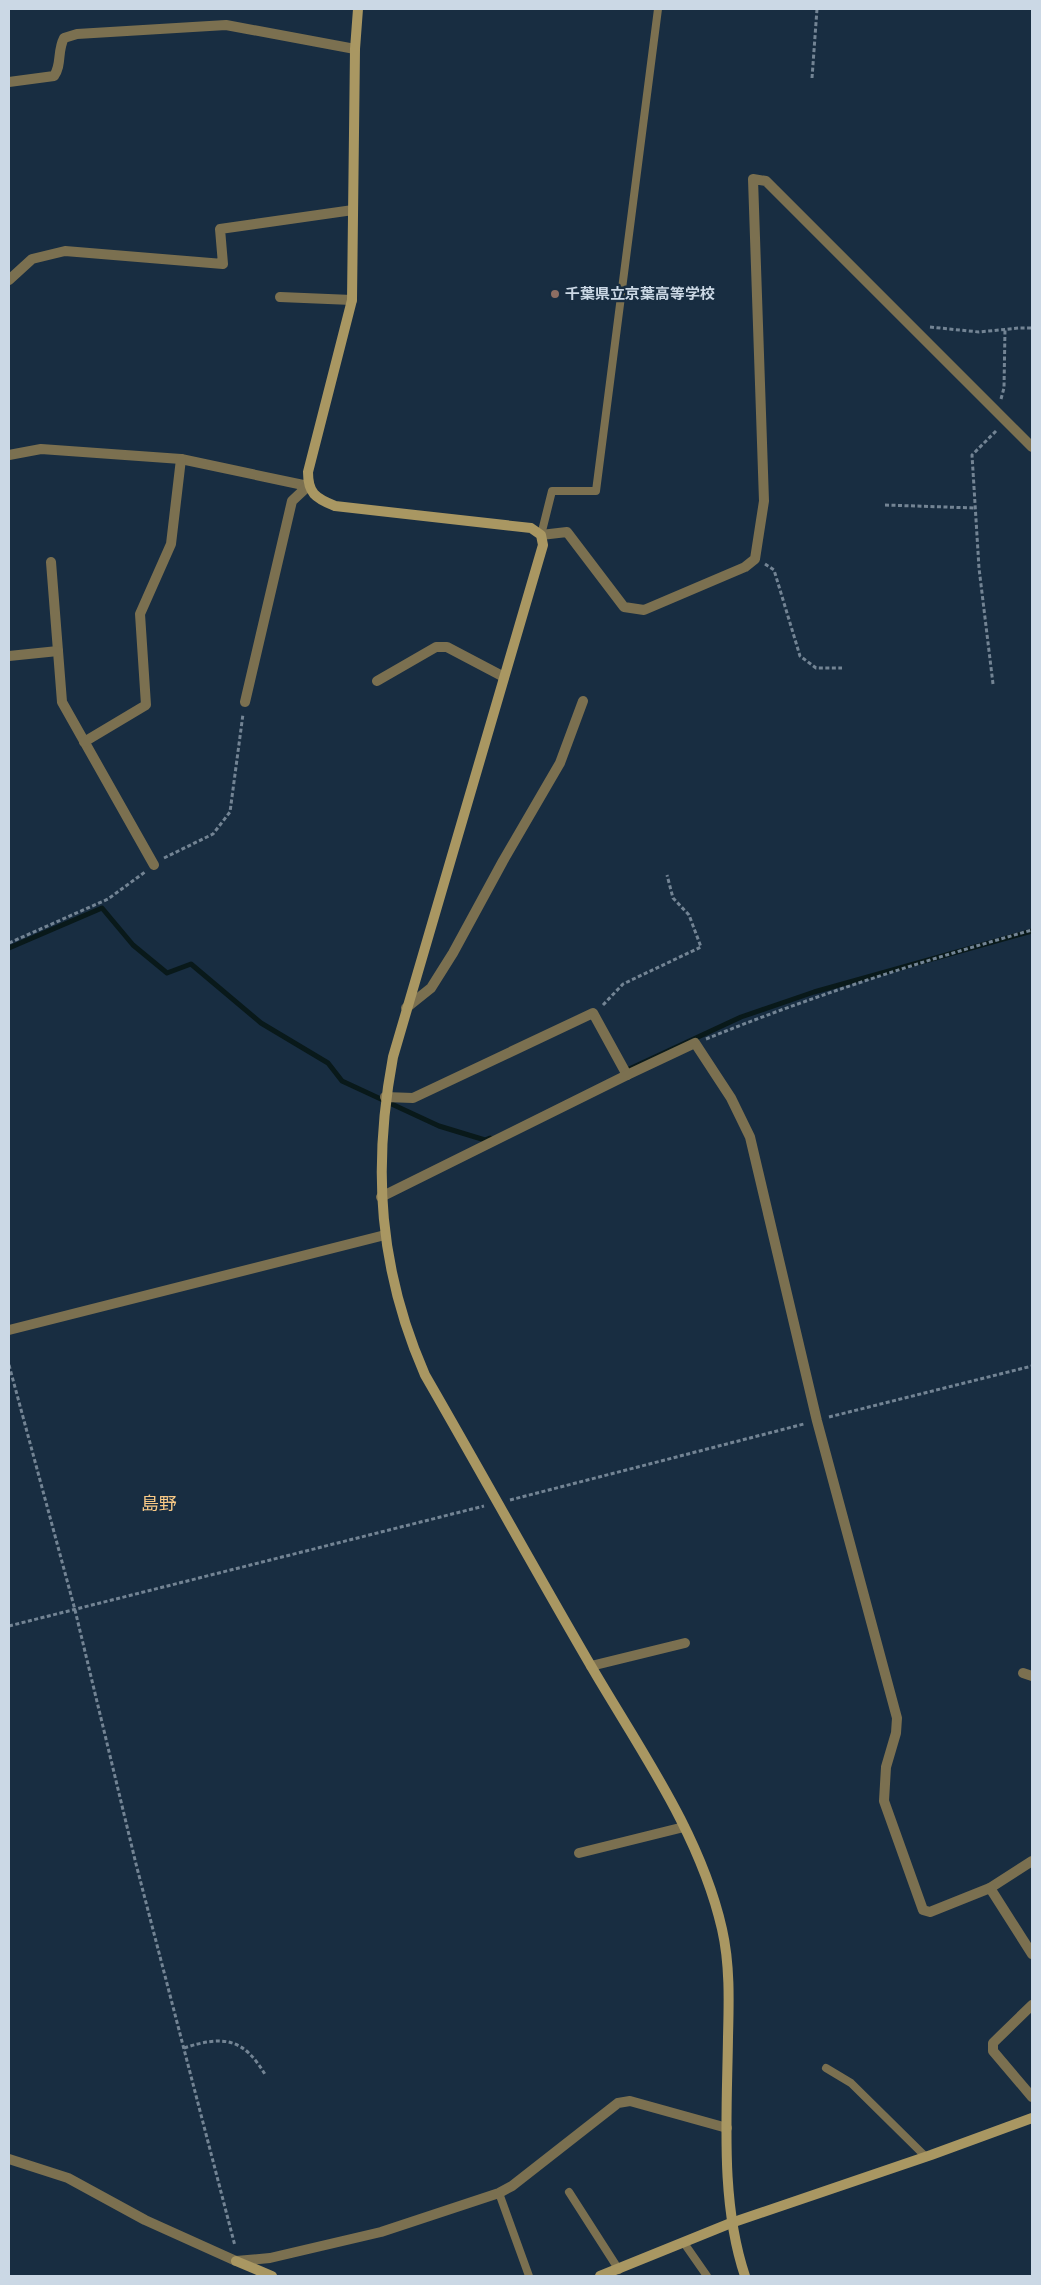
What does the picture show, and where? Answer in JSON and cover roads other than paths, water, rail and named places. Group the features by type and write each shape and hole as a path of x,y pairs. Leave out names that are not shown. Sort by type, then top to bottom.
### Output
{"street":[{"path":"358,9 355,49 352,300 308,472 308,486 319,500 335,506 530,528 541,534 567,532 624,607 644,610 745,567 755,559 764,501 753,179 766,180 1032,447"},
{"path":"9,82 54,76 58,70 60,46 64,38 77,34 226,25 355,49"},
{"path":"9,280 32,259 65,251 223,264 220,229 353,210"},
{"path":"280,297 352,300"},
{"path":"9,455 41,449 181,459 308,486"},
{"path":"84,742 146,705 140,614 171,544 181,459"},
{"path":"245,702 292,501 308,486"},
{"path":"541,534 543,545 393,1057 386,1097 381,1147 381,1197 385,1235 400,1308 409,1339 425,1375 684,1827 704,1868 722,1931 729,1987 728,2128 731,2223 745,2276"},
{"path":"50,562 62,702 154,865"},
{"path":"377,681 436,647 447,647 504,677"},
{"path":"9,656 58,651"},
{"path":"406,1008 430,988 453,953 503,861 560,763 583,701"},
{"path":"386,1097 413,1098 593,1013 627,1075"},
{"path":"381,1197 695,1043 731,1098 750,1137 817,1420 897,1718 896,1733 886,1767 884,1801 923,1910 930,1912 990,1888 1032,1861"},
{"path":"9,1330 385,1235"},
{"path":"591,1666 685,1643"},
{"path":"579,1854 684,1827"},
{"path":"990,1888 1032,1954"},
{"path":"1032,2005 994,2043 993,2051 1032,2097"},
{"path":"236,2261 270,2258 381,2232 499,2193 512,2186 618,2103 630,2101 728,2128"},
{"path":"600,2276 619,2270 731,2223 926,2157 1032,2118"},
{"path":"9,2159 68,2178 145,2220 272,2276"}],"lane":[{"path":"541,534 552,491 596,491 658,9"},
{"path":"826,2068 851,2084 926,2157"},
{"path":"569,2192 619,2270"},
{"path":"499,2193 529,2276"},
{"path":"684,2242 707,2276"}],"waterway":[{"path":"9,948 102,908 133,945 167,973 191,964 261,1023 328,1063 342,1081 439,1126 485,1140 490,1138"},
{"path":"625,1071 741,1017 814,992 1032,931"}],"place":[{"name":"千葉県立京葉高等学校","path":"555,294"}],"district":[{"name":"島野","path":"159,1504"}]}
